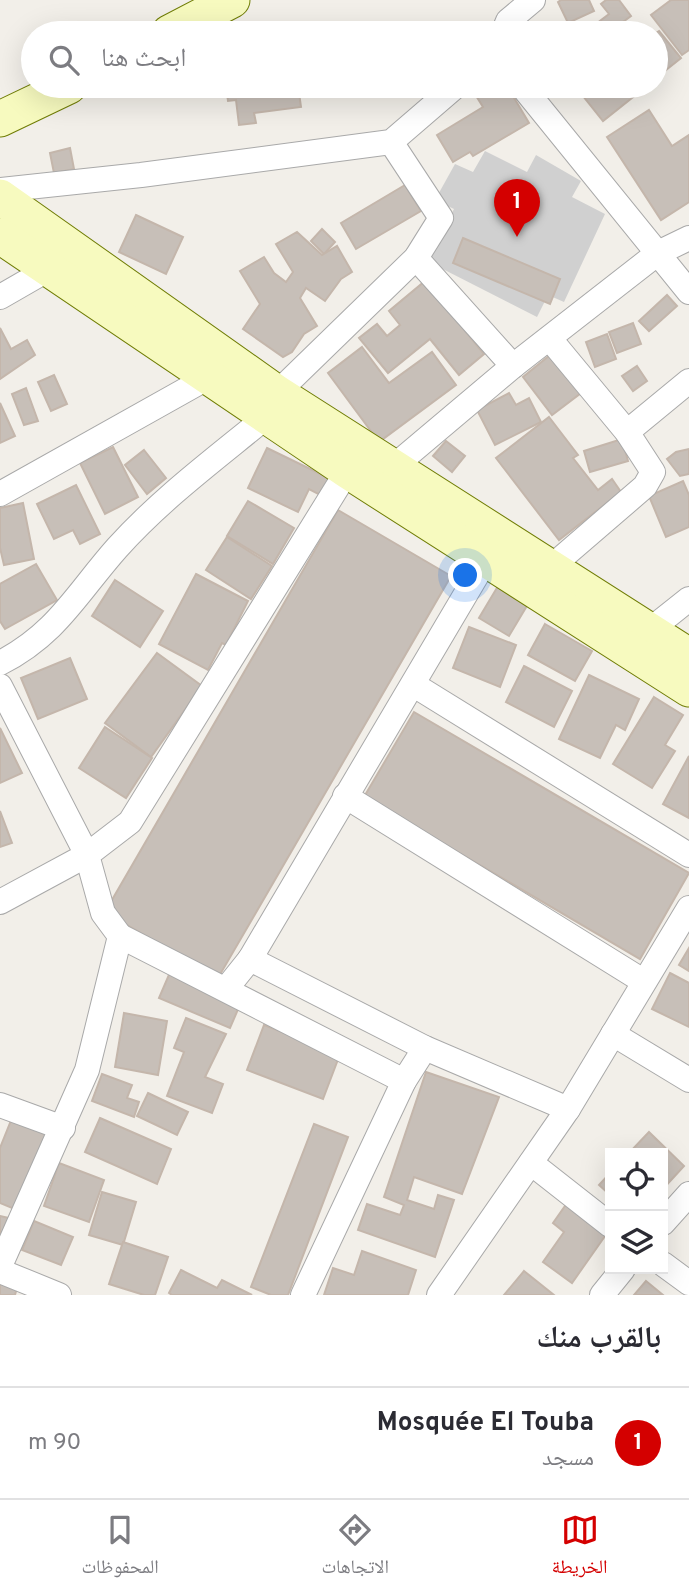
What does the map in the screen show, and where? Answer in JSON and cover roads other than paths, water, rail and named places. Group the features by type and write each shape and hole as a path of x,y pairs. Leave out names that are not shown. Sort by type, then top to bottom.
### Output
{"street":[{"path":"192,21 232,0"},
{"path":"508,21 533,0"},
{"path":"3,121 46,98"},
{"path":"0,190 141,175 391,142 442,98"},
{"path":"532,98 689,292"},
{"path":"0,663 21,652 52,628 117,548 169,496 272,405 416,258 442,218 391,142"},
{"path":"0,197 272,405 494,547 551,567 689,656"},
{"path":"0,236 207,377 272,405"},
{"path":"393,468 513,366 659,253 689,238"},
{"path":"416,258 513,366"},
{"path":"0,297 47,270"},
{"path":"550,339 627,432 653,472 645,485 551,567"},
{"path":"0,494 207,377"},
{"path":"627,432 689,382"},
{"path":"355,459 393,468 494,547 689,689"},
{"path":"0,901 87,855 130,822 355,459"},
{"path":"226,989 250,958 494,547"},
{"path":"650,631 689,599"},
{"path":"414,685 689,855"},
{"path":"0,686 87,855 103,913 120,936 404,1081"},
{"path":"345,796 643,981"},
{"path":"439,1295 568,1109 689,908"},
{"path":"59,1295 0,1268 87,1070 120,936"},
{"path":"250,958 425,1048 568,1109"},
{"path":"613,1034 689,1080"},
{"path":"303,1295 404,1081 425,1048"},
{"path":"0,1105 63,1129"},
{"path":"531,1163 605,1221"},
{"path":"668,1217 689,1194"},
{"path":"668,1268 689,1283"},
{"path":"602,1295 619,1274"}],"place":[{"name":"Mosquée El Touba","path":"517,237"}]}
